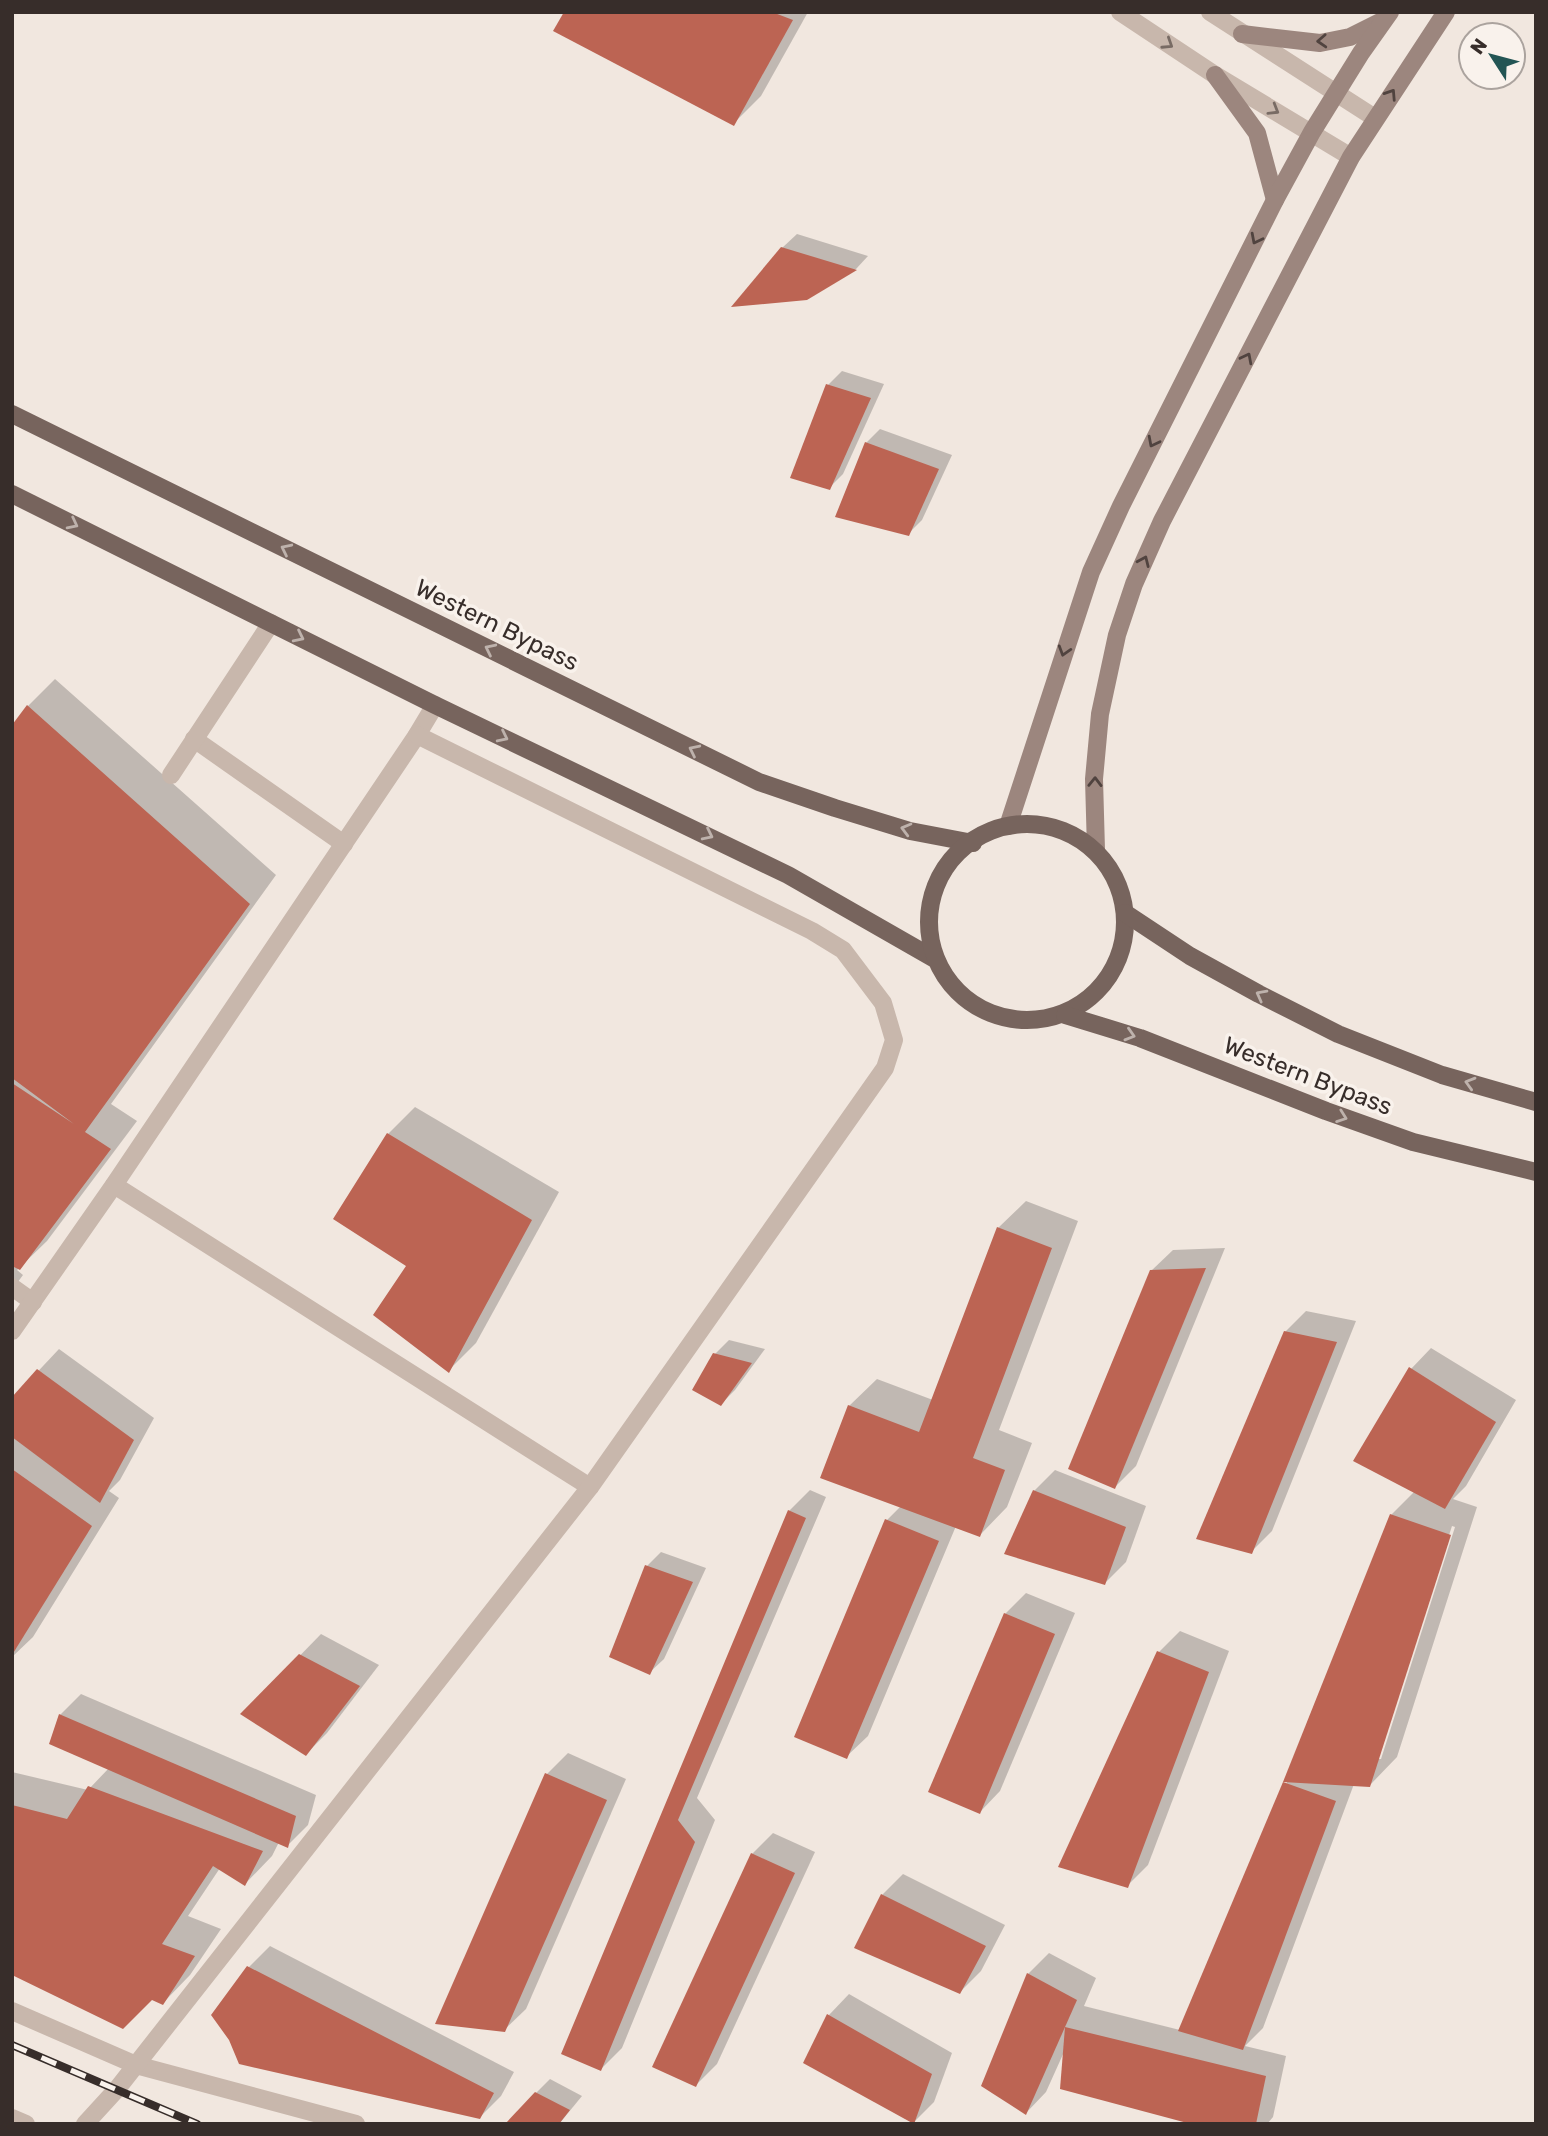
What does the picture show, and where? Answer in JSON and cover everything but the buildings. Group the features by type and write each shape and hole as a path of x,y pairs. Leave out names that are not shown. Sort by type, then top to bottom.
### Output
{"main road":[{"path":"1096,850 1094,779 1100,714 1117,635 1134,584 1162,520 1351,157 1446,12"},
{"path":"1242,34 1320,43 1350,37 1388,16"},
{"path":"1008,826 1091,572 1121,506 1312,132 1361,53 1388,16"},
{"path":"1215,75 1257,133 1275,200"},
{"name":"Western Bypass","path":"12,414 759,782 910,831 973,843"},
{"path":"12,494 435,705 788,875 933,958 961,994 988,1012 1018,1020 1065,1015 1097,989 1114,967 1123,941 1125,913 1122,895 1115,877 1096,850 1062,830 1035,824 995,829 958,853 939,878 930,908 928,931 933,958"},
{"name":"Western Bypass","path":"1125,913 1213,969 1338,1034 1442,1075 1536,1102"},
{"name":"Western Bypass","path":"1065,1015 1140,1038 1413,1142 1536,1172"}],"street":[{"path":"1120,12 1215,75 1351,157"},
{"path":"1210,12 1375,118"},
{"path":"171,775 271,623"},
{"path":"12,1331 114,1185 435,705"},
{"path":"85,2124 136,2065 590,1487 886,1068 894,1040 883,1003 843,950 812,931 417,735"},
{"path":"194,739 344,844"},
{"path":"114,1185 590,1487"},
{"path":"12,1287 33,1302"},
{"path":"12,2011 136,2065 356,2124"},
{"path":"12,2118 26,2124"}],"railway":[{"path":"12,2045 197,2124"}]}
